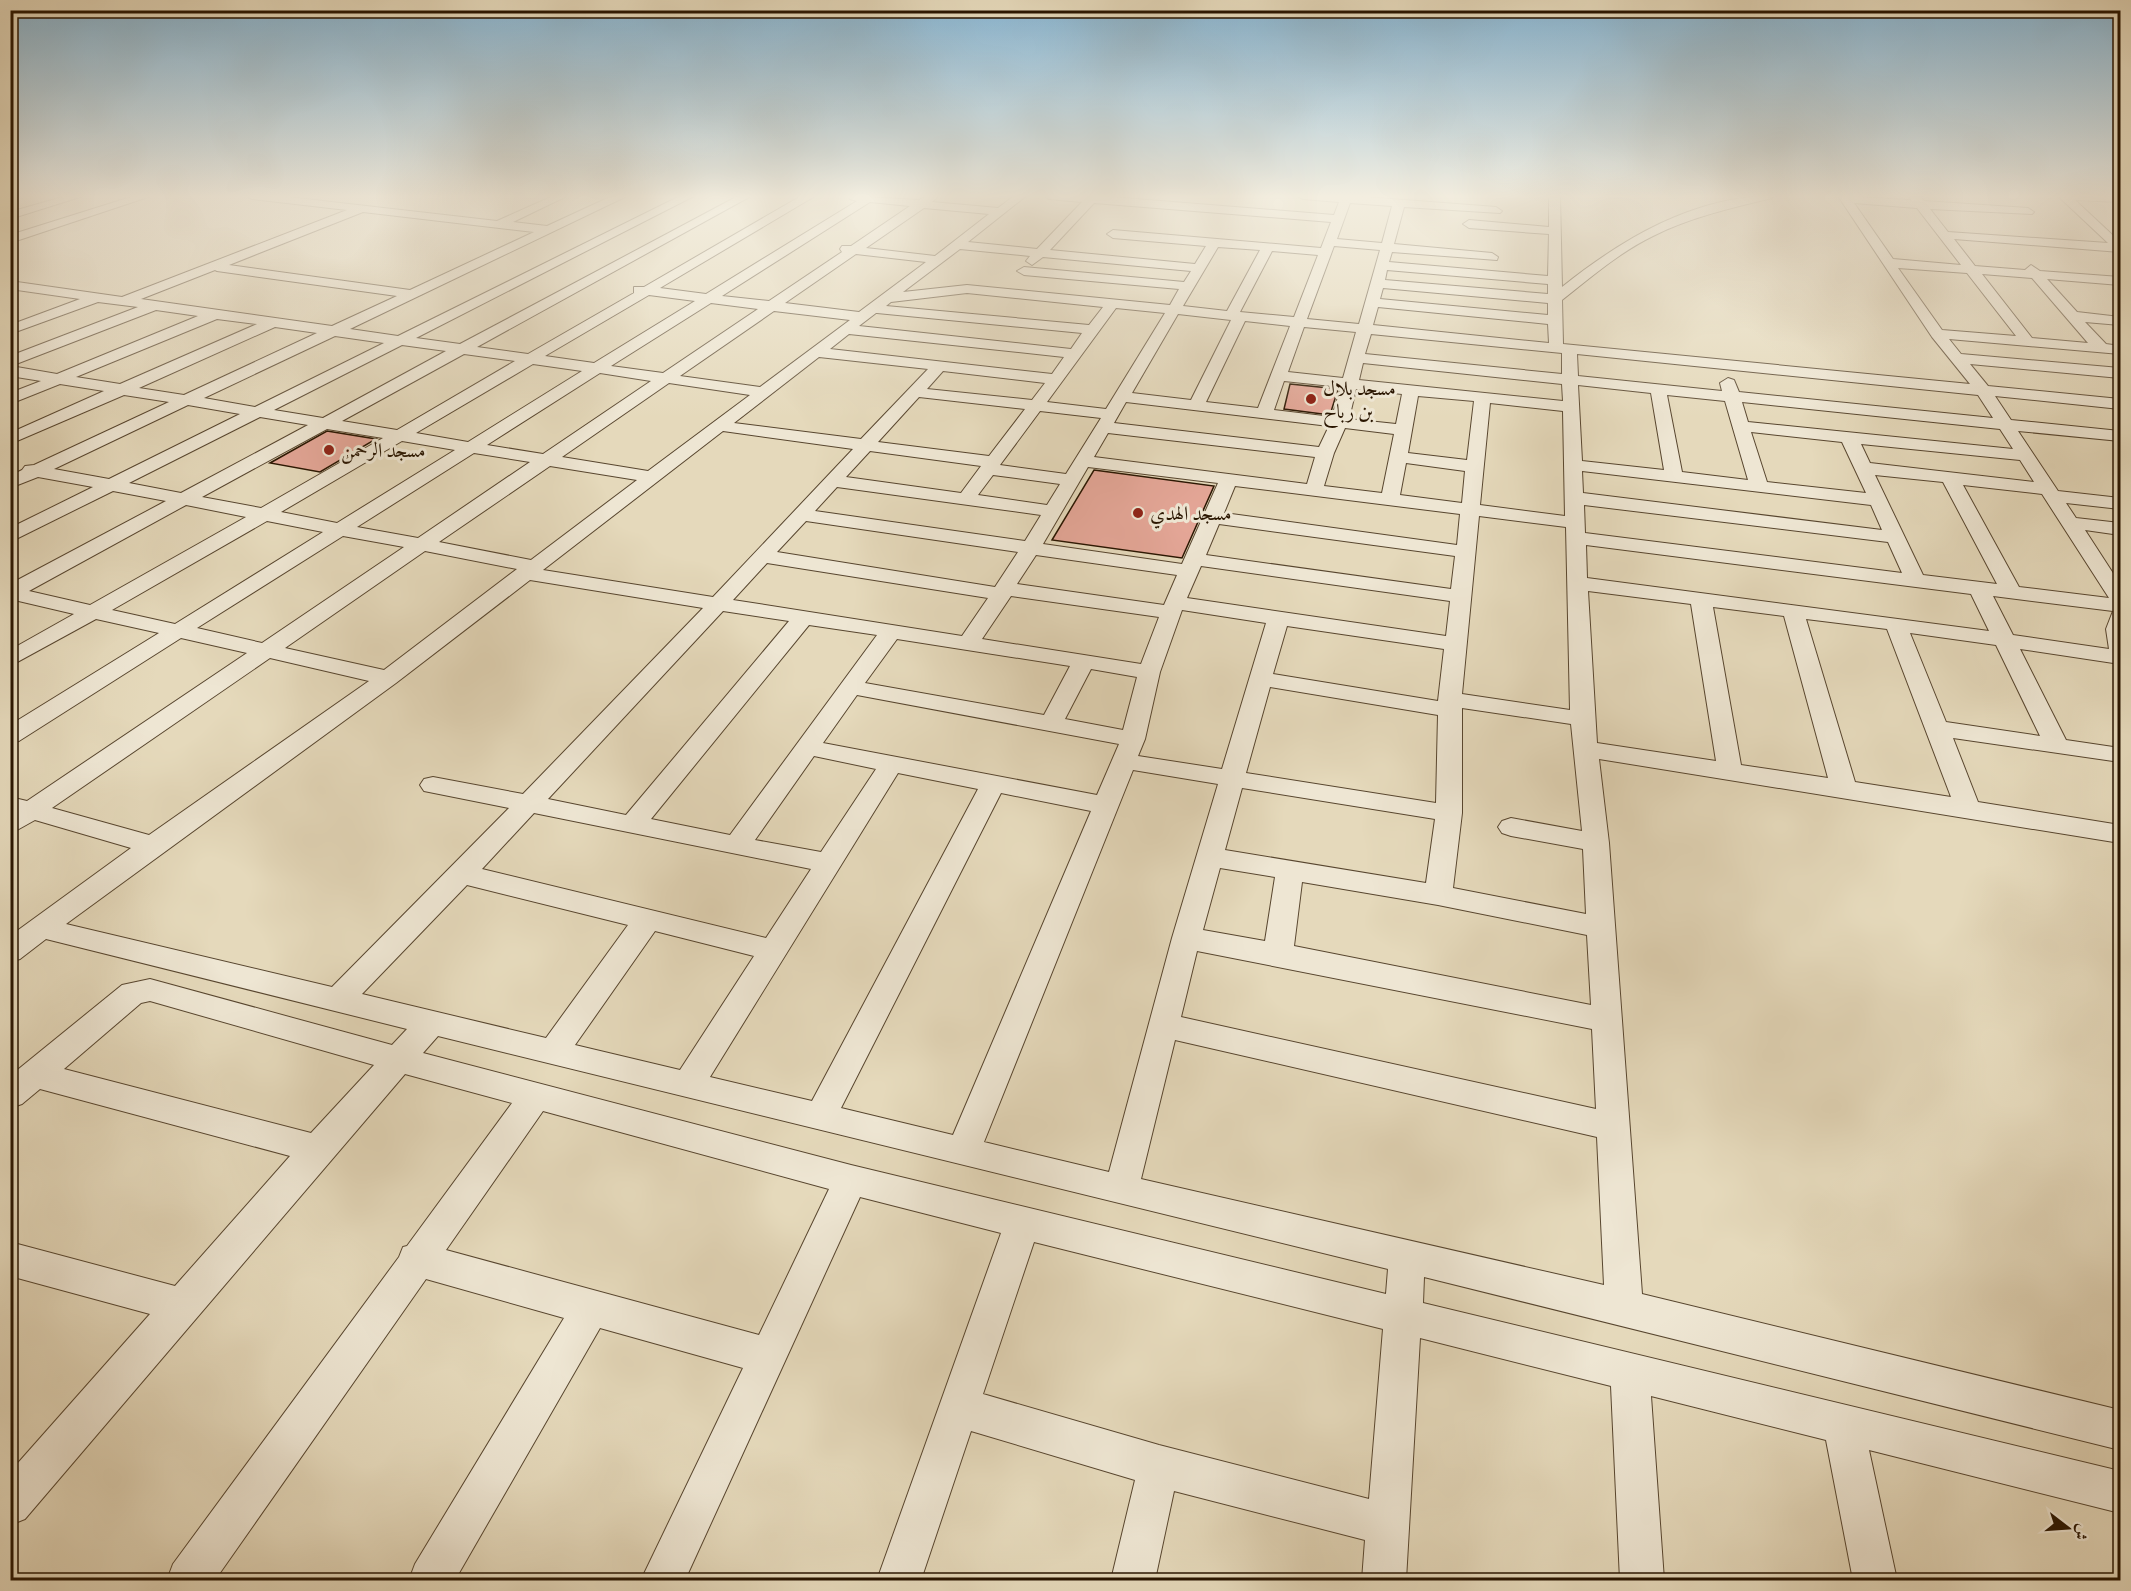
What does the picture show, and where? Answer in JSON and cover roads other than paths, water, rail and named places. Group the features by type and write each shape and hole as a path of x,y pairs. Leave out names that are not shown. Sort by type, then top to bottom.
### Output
{"street":[{"path":"123,302 202,270"},
{"path":"243,270 410,294"},
{"path":"10,483 460,270"},
{"path":"486,270 769,306 875,308 1092,330"},
{"path":"10,536 541,270"},
{"path":"11,593 609,270"},
{"path":"10,659 400,436 680,270"},
{"path":"10,736 751,270"},
{"path":"17,813 264,650 822,270"},
{"path":"10,951 153,845 388,678 925,270"},
{"path":"969,642 1030,549 1197,270"},
{"path":"1196,406 1257,270"},
{"path":"1264,414 1299,323 1316,270"},
{"path":"1314,490 1325,453 1339,423 1379,270"},
{"path":"1438,270 1556,281"},
{"path":"1491,270 1491,275"},
{"path":"1556,270 1555,320 1571,380 1582,719 1596,843 1615,1126 1624,1306"},
{"path":"1375,283 1555,299 1594,270"},
{"path":"1895,270 1937,334 1983,390 2121,599"},
{"path":"1973,270 2028,342"},
{"path":"1976,270 2121,281"},
{"path":"2034,270 2036,275 2102,349"},
{"path":"1003,292 1024,271 1188,286"},
{"path":"2100,280 2114,294"},
{"path":"10,285 595,370 763,392"},
{"path":"875,308 957,288 2121,404"},
{"path":"19,300 45,290"},
{"path":"10,330 96,298"},
{"path":"1370,302 1555,320"},
{"path":"966,499 1112,304"},
{"path":"10,362 154,306"},
{"path":"10,399 213,315"},
{"path":"2073,316 2121,321"},
{"path":"10,439 273,323"},
{"path":"846,329 1074,354"},
{"path":"1937,334 2121,350"},
{"path":"816,352 1054,380"},
{"path":"1355,358 2103,434 2118,443"},
{"path":"1956,358 2121,373"},
{"path":"1723,365 1759,486"},
{"path":"337,1001 462,874 834,481 939,366"},
{"path":"10,371 651,477"},
{"path":"1279,376 1572,407"},
{"path":"1658,389 1674,476"},
{"path":"1390,500 1412,391"},
{"path":"915,392 1035,405 1107,421 1325,453"},
{"path":"1121,397 1404,430"},
{"path":"1438,895 1449,813 1449,704 1482,398"},
{"path":"720,426 866,446 1071,480"},
{"path":"1741,426 2028,456"},
{"path":"1849,438 1876,500 1916,581"},
{"path":"1400,457 1476,467"},
{"path":"1083,461 1471,510 1576,531 1916,581 2121,606"},
{"path":"1574,465 1876,500"},
{"path":"10,466 421,544 529,570 717,604 1149,672"},
{"path":"1863,468 2121,503"},
{"path":"1950,478 2012,593"},
{"path":"963,1152 1128,750 1149,672 1173,608 1229,479"},
{"path":"834,481 1053,511"},
{"path":"1575,498 1895,537"},
{"path":"802,515 1030,549 1460,596"},
{"path":"1213,517 1466,552"},
{"path":"2072,523 2121,529"},
{"path":"763,556 1003,591 1278,618 1456,644"},
{"path":"1577,584 1793,610 2121,657"},
{"path":"1980,589 2056,745"},
{"path":"11,593 388,678"},
{"path":"1701,599 1730,771"},
{"path":"1793,610 1844,788"},
{"path":"2121,616 2116,626 2117,640 2121,649"},
{"path":"632,825 803,618"},
{"path":"1121,1190 1186,938 1278,618"},
{"path":"1896,624 1968,808"},
{"path":"737,845 891,631"},
{"path":"1051,724 1073,686 1084,661"},
{"path":"1262,679 1582,719"},
{"path":"852,687 1051,724 1128,750 1233,779 1449,813"},
{"path":"1935,728 2121,755"},
{"path":"808,747 1105,805"},
{"path":"1585,749 1844,788 2121,834"},
{"path":"688,1085 891,764"},
{"path":"820,1117 994,783"},
{"path":"433,785 828,863"},
{"path":"17,813 153,845"},
{"path":"1511,827 1596,843"},
{"path":"1210,857 1438,895 1601,927"},
{"path":"1278,954 1290,871"},
{"path":"462,874 773,950"},
{"path":"553,1052 648,920"},
{"path":"41,928 1121,1190 1407,1258 1624,1306 2121,1430"},
{"path":"1186,938 1278,954 1607,1020"},
{"path":"10,1095 133,993 150,990 535,1096 1023,1223 1844,1426 2121,1492"},
{"path":"10,1504 317,1149 431,1023"},
{"path":"1164,1025 1615,1126"},
{"path":"34,1074 317,1149"},
{"path":"189,1581 416,1259 535,1096"},
{"path":"663,1581 851,1179"},
{"path":"899,1581 1023,1223"},
{"path":"1384,1581 1407,1258"},
{"path":"416,1259 768,1356"},
{"path":"15,1266 181,1305"},
{"path":"431,1581 592,1306"},
{"path":"1630,1372 1642,1581"},
{"path":"959,1407 1159,1466 1388,1525"},
{"path":"1844,1426 1875,1581"},
{"path":"1133,1581 1159,1466"}],"place":[{"name":"مسجد بلال بن رباح","path":"1311,399"},
{"name":"مسجد الرحمن","path":"329,450"},
{"name":"مسجد الهدي","path":"1138,513"}]}
